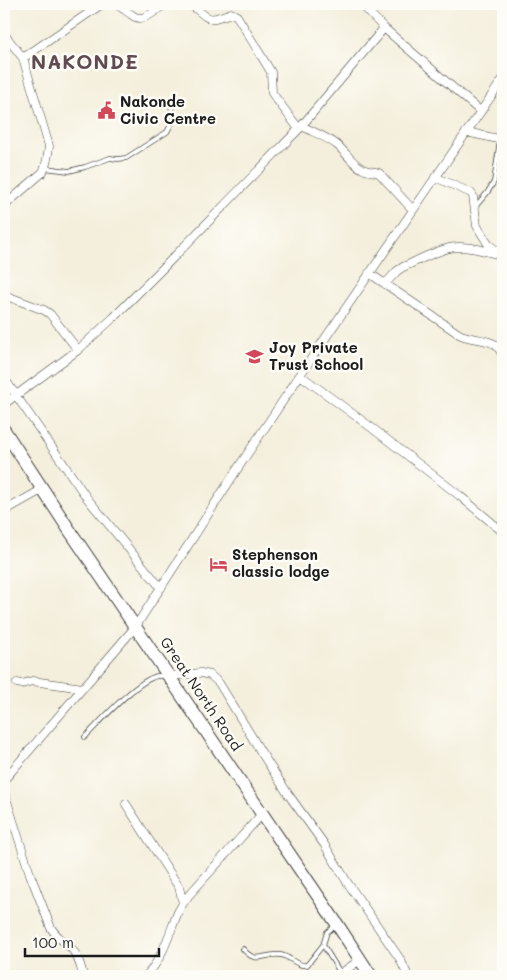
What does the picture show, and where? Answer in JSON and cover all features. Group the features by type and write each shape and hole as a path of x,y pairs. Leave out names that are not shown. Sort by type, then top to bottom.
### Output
{"highway":[{"name":"Great North Road","path":"4,430 371,976"}],"street":[{"path":"86,14 88,4"},
{"path":"23,58 102,4"},
{"path":"115,4 124,8 133,16 144,18 165,4"},
{"path":"190,4 210,19 231,13 237,16 271,72 272,93 300,127 338,146 365,171 378,173 413,210"},
{"path":"361,4 384,28 480,111"},
{"path":"4,404 78,350 113,318 300,127 384,28"},
{"path":"4,34 23,58 49,146 43,172 4,206"},
{"path":"4,780 136,626 300,375 503,79"},
{"path":"466,132 502,140"},
{"path":"435,177 468,191 473,196 477,226 488,244 503,256"},
{"path":"385,284 403,267 447,248 473,248 503,256"},
{"path":"369,273 462,336 495,344 503,356"},
{"path":"4,295 50,314 78,350"},
{"path":"300,375 372,428 503,532"},
{"path":"4,378 87,498 161,588"},
{"path":"4,511 43,489"},
{"path":"169,676 201,673 210,676 220,683 260,752 324,844 346,882 400,960 408,976"},
{"path":"18,683 22,684 32,681 83,688"},
{"path":"4,792 30,874 51,928 56,936 75,952 83,976"},
{"path":"126,804 179,887 183,903"},
{"path":"146,976 163,950 183,903 262,814"},
{"path":"340,975 360,960"}],"lane":[{"path":"45,168 69,170 110,158 118,160 126,158 167,132 173,121 172,104"},
{"path":"475,207 487,194 494,182 502,140"},
{"path":"85,737 122,699 147,680 158,676 169,676"},
{"path":"243,949 255,958 278,955 304,966 307,965 323,944 327,932 337,924"},
{"path":"323,944 340,975"}],"place":[{"name":"Nakonde Civic Centre","path":"106,111"},
{"name":"Joy Private Trust School","path":"255,357"},
{"name":"Stephenson classic lodge","path":"218,564"}],"district":[{"name":"NAKONDE","path":"85,62"}]}
